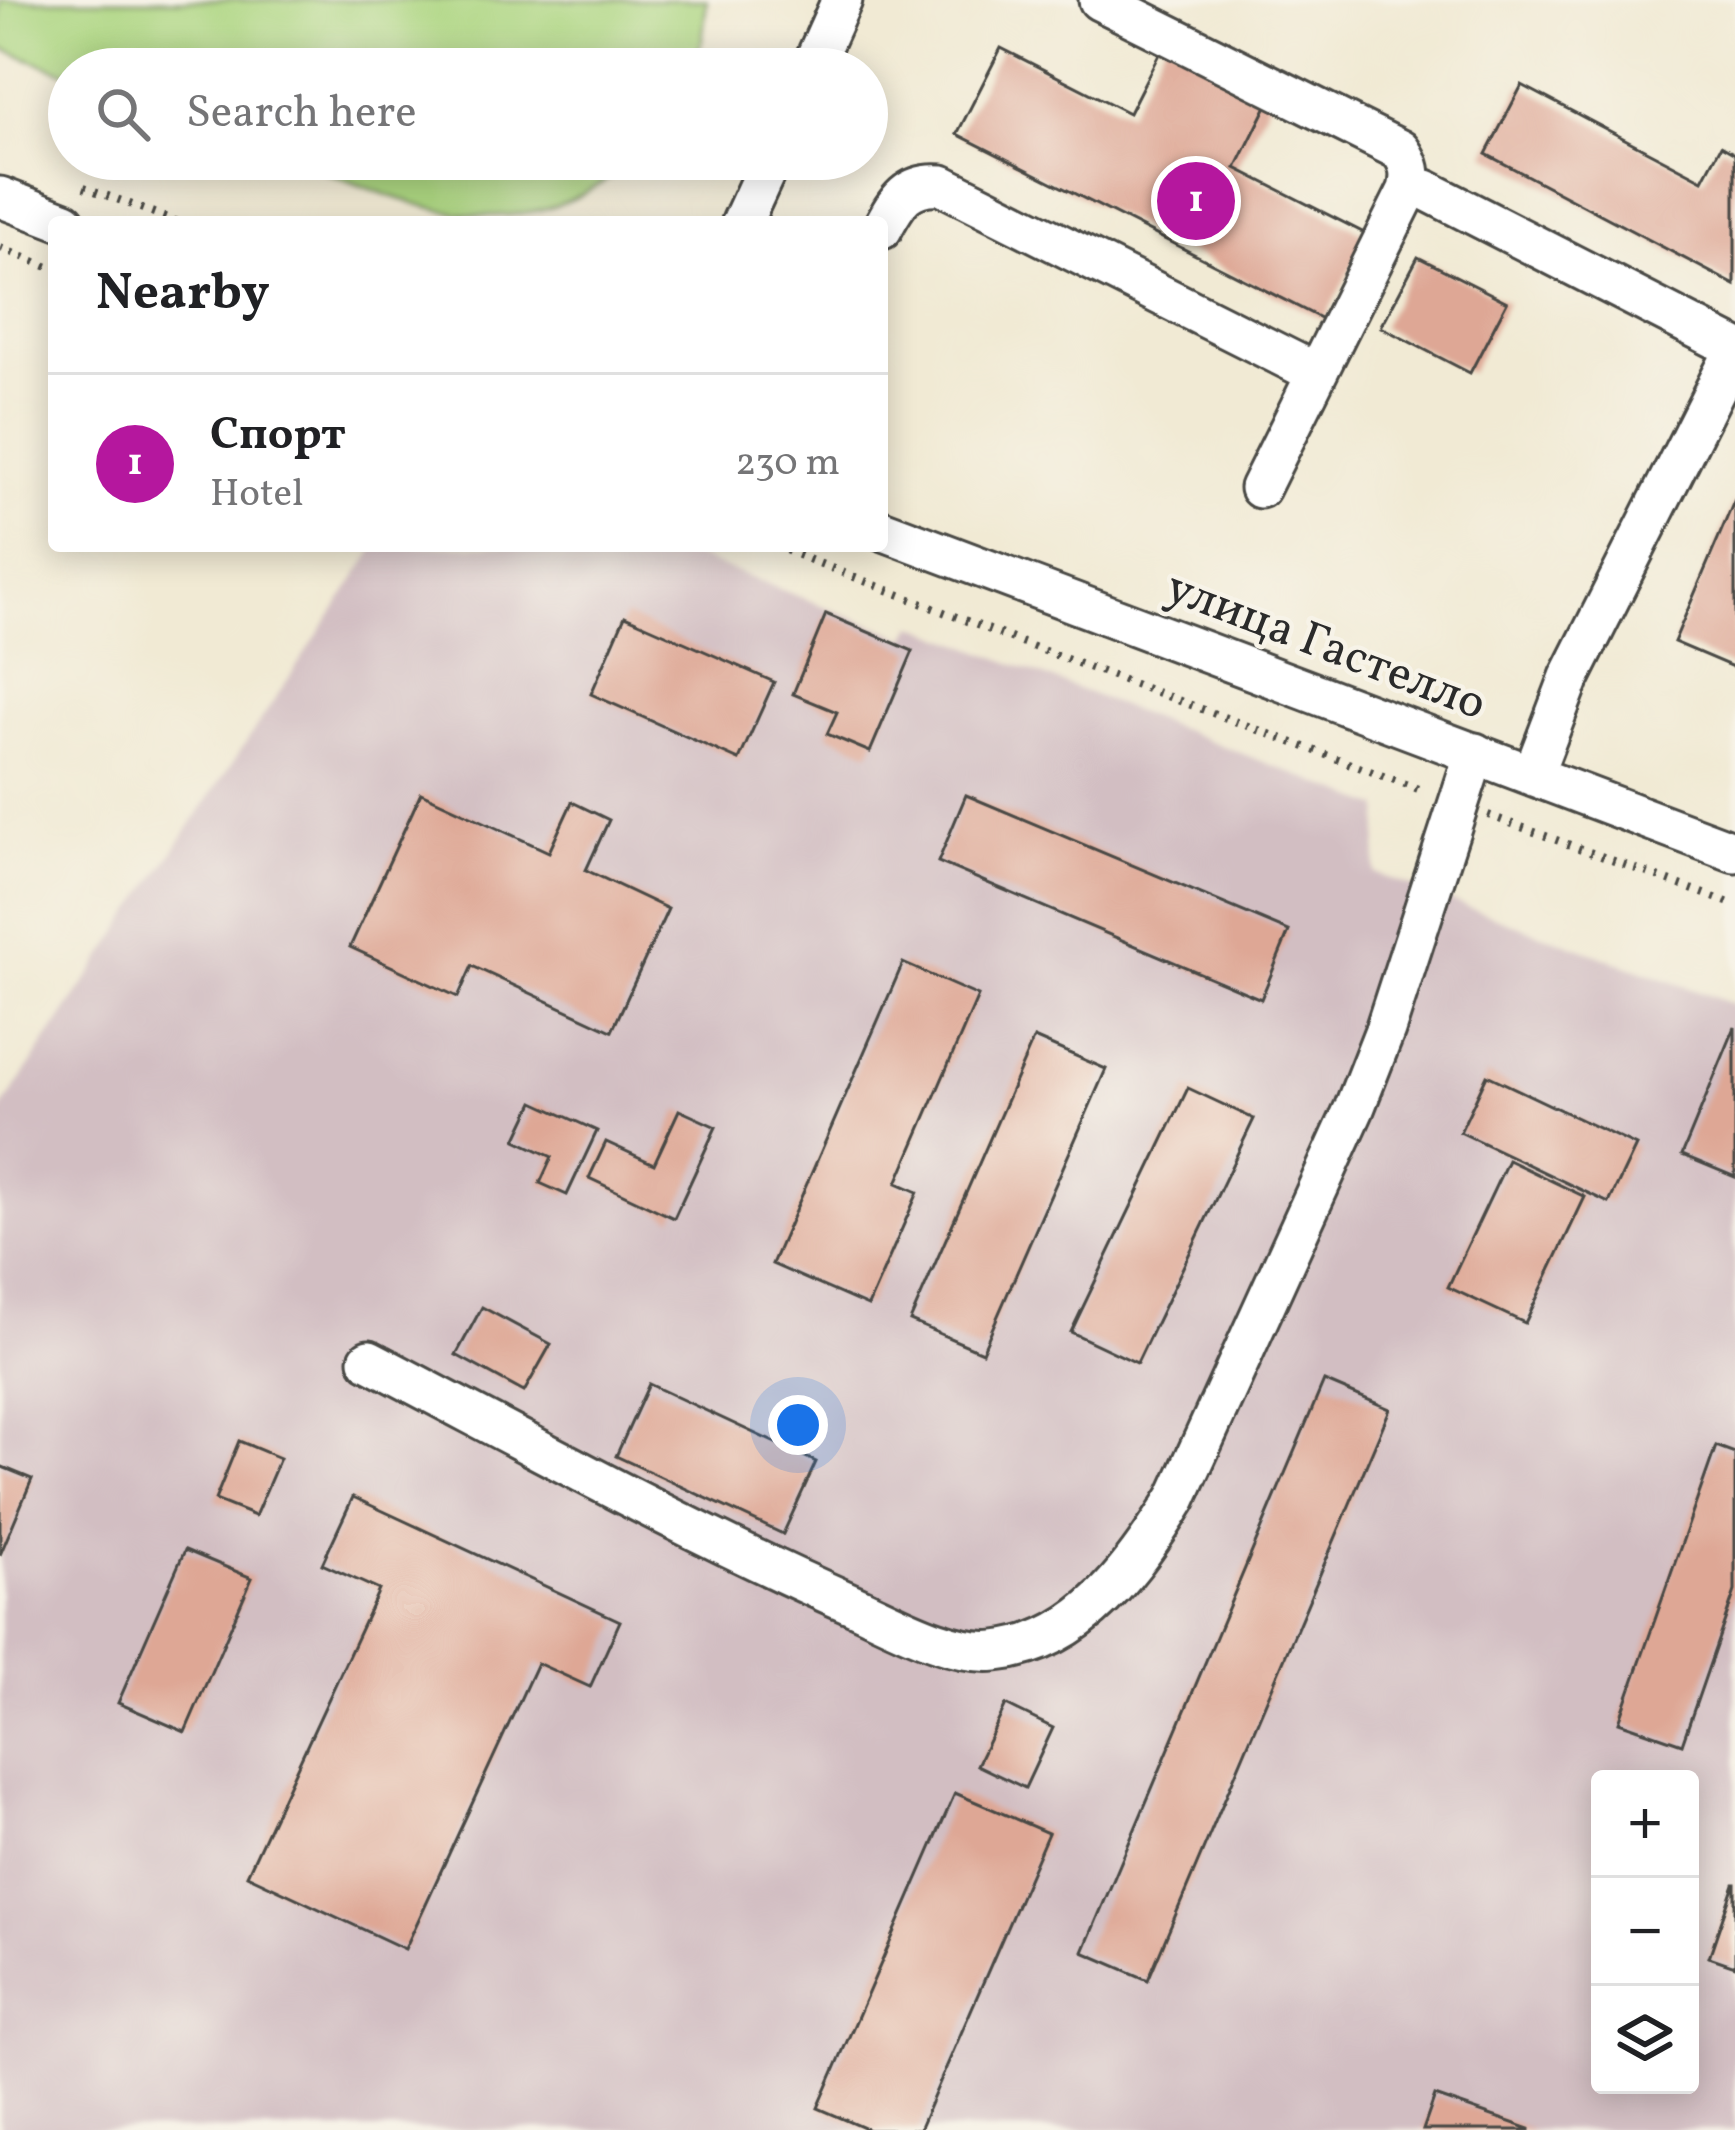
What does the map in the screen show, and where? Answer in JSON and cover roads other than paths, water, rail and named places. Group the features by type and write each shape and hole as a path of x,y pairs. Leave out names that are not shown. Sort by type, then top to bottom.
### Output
{"street":[{"path":"821,48 842,0"},
{"path":"1100,0 1400,150 1409,162 1408,190 1260,488"},
{"path":"745,216 761,180"},
{"path":"888,218 908,190 924,184 942,185 1314,373"},
{"path":"1426,190 1735,349 1570,677 1533,774"},
{"path":"0,197 49,216"},
{"name":"улица Гастелло","path":"888,532 1735,852"},
{"path":"369,1360 751,1559 935,1641 991,1652 1030,1645 1070,1624 1106,1595 1146,1548 1177,1498 1354,1109 1385,1030 1475,753"}],"place":[{"name":"Спорт","path":"1196,201"}]}
